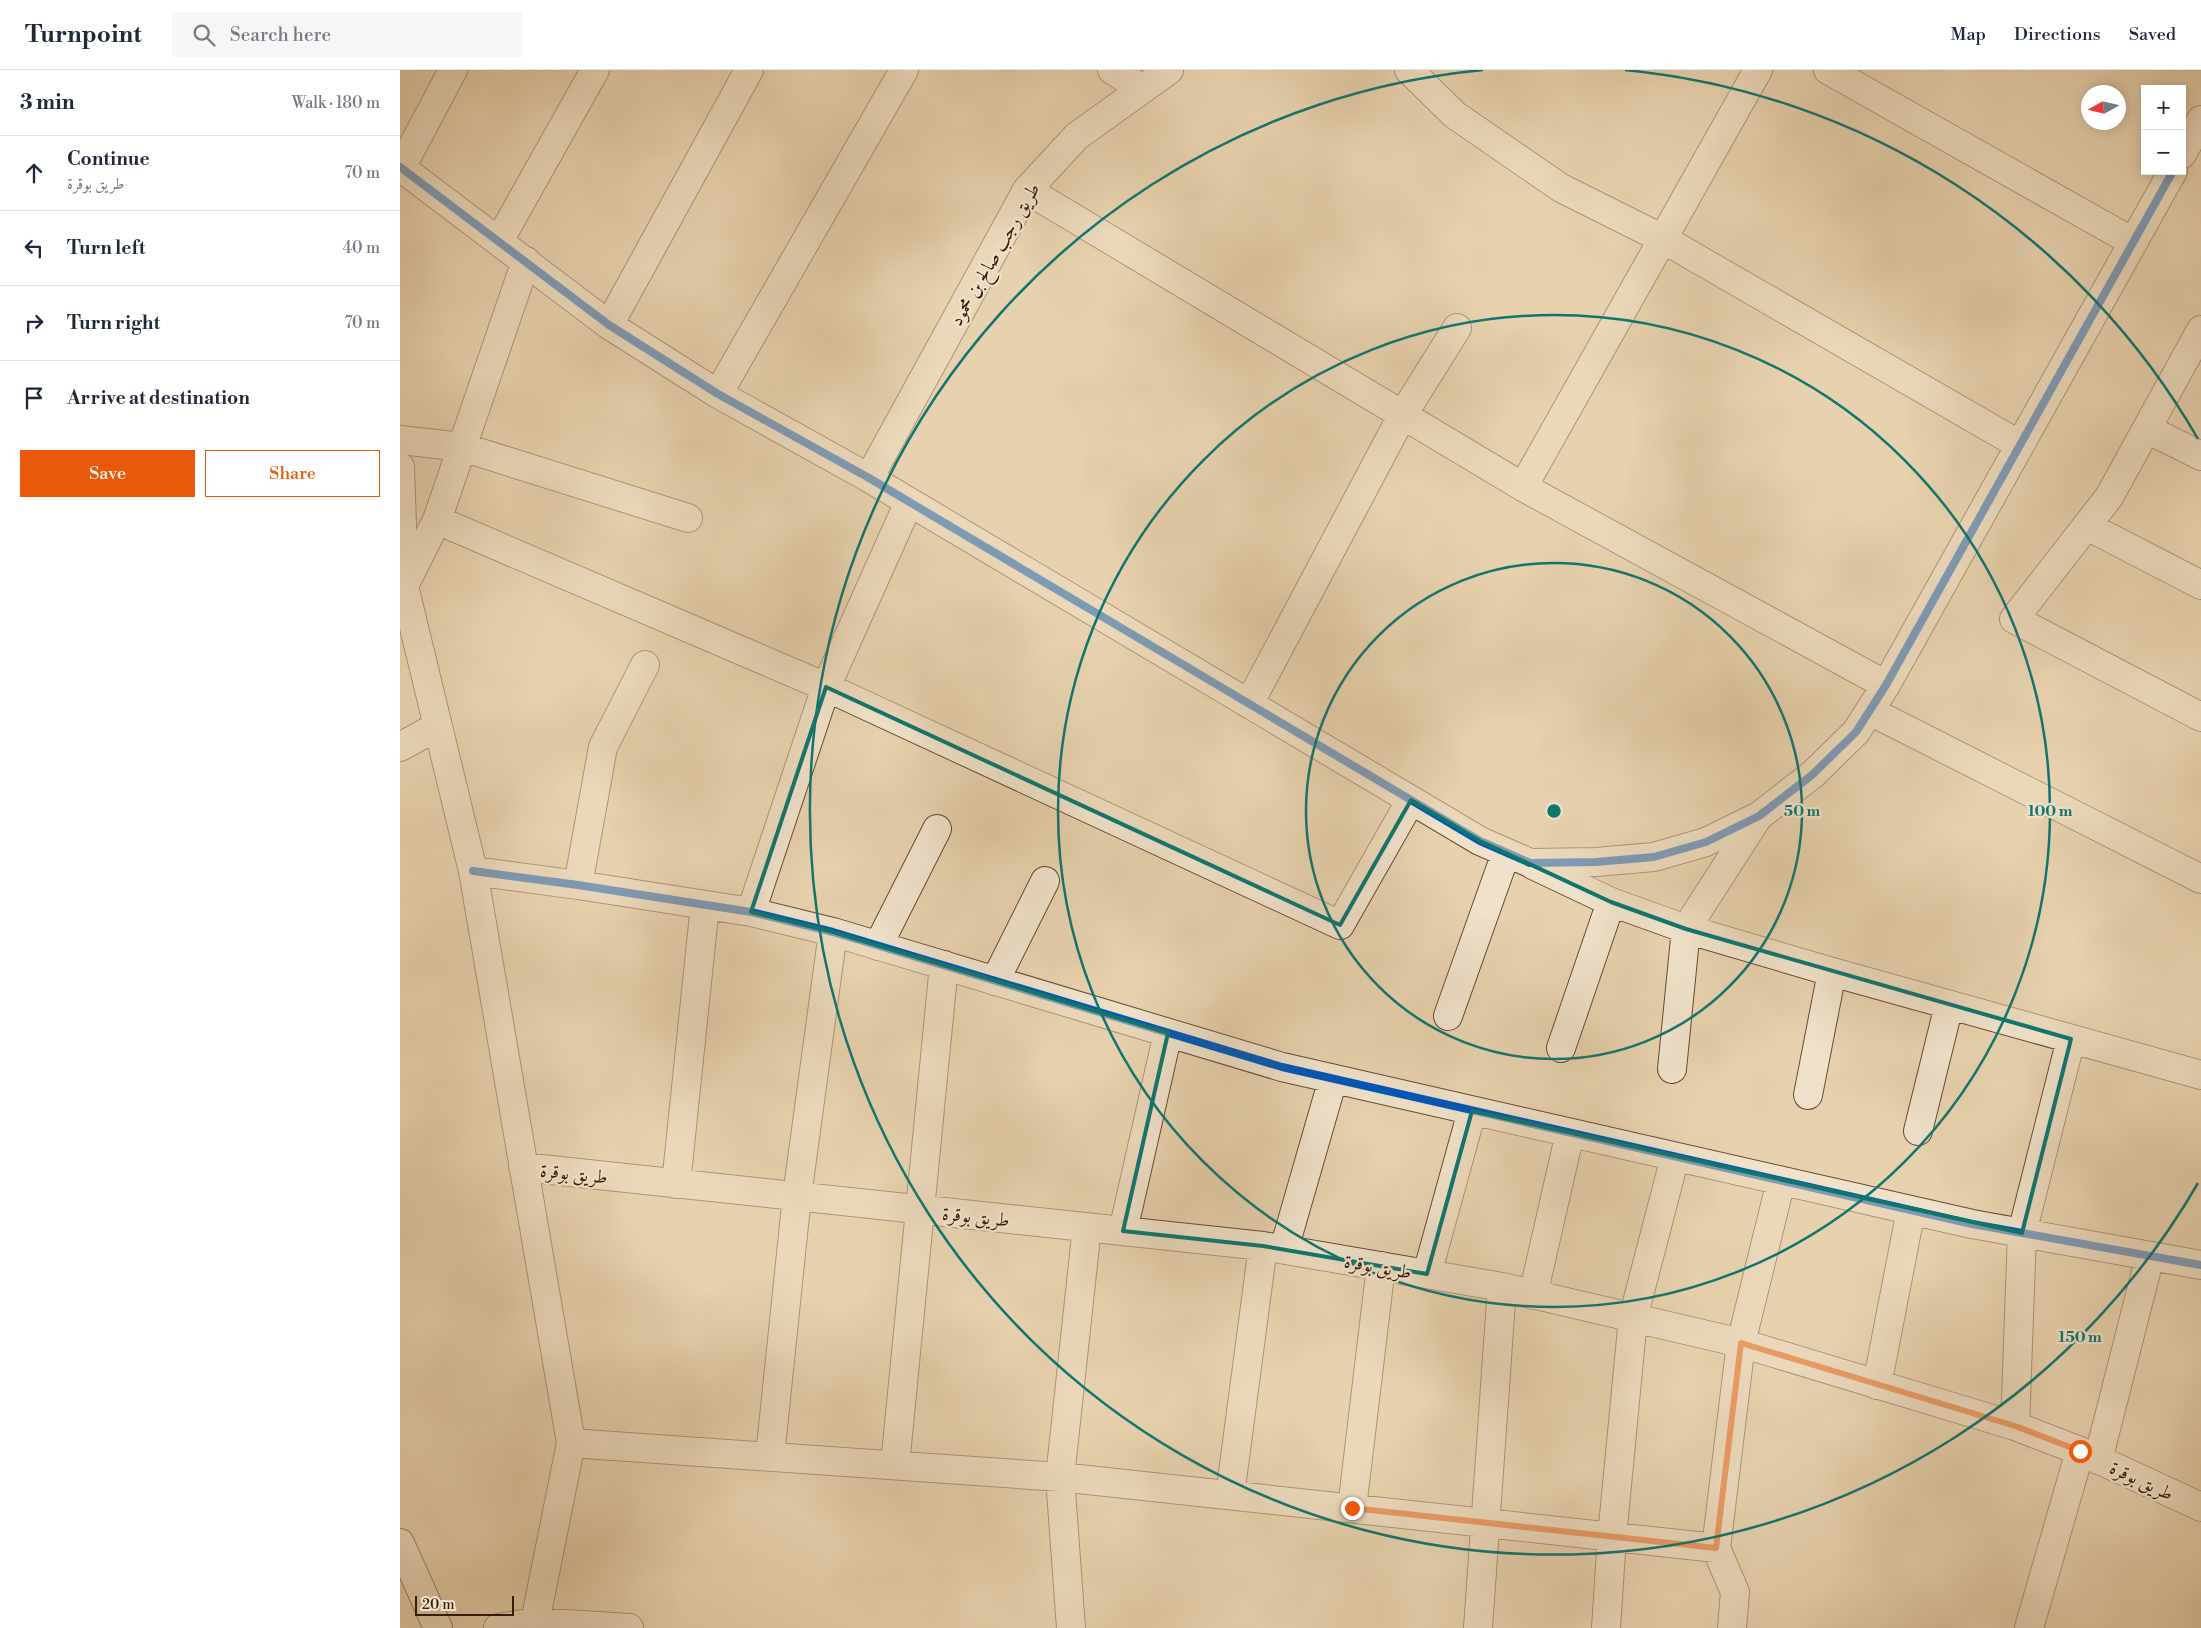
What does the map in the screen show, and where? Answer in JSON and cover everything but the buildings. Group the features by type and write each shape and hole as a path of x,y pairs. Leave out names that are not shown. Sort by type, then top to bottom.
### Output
{"street":[{"path":"453,70 400,167 609,325 718,394 868,478 1480,841 1611,902 1686,929 1832,972 2201,1075"},
{"path":"499,241 595,70"},
{"path":"609,325 749,70"},
{"path":"718,394 904,70"},
{"path":"1112,70 1143,89"},
{"name":"طريق رجب صالح بن محمود","path":"868,478 1027,190 1077,136 1169,70"},
{"path":"1409,70 1455,115 1561,188 1663,239 2020,445"},
{"path":"1523,487 1758,70"},
{"path":"1828,70 2133,242"},
{"path":"2186,147 2201,120"},
{"path":"1518,858 1596,862 1654,857 1706,842 1759,816 1812,775 1856,732 1886,685 2170,175"},
{"path":"1027,190 1523,487 1886,685"},
{"path":"404,586 437,520 526,262"},
{"path":"1249,704 1402,416 1457,328"},
{"path":"2201,330 2110,497 2014,619 2201,717"},
{"path":"2147,429 2201,456"},
{"path":"400,440 462,448 688,518"},
{"path":"400,467 404,586 473,871 571,1443 536,1625"},
{"path":"751,912 826,687 908,502"},
{"path":"437,520 826,687 1340,925 1411,800"},
{"path":"2087,526 2201,585"},
{"path":"578,885 603,747 645,665"},
{"path":"1870,711 2201,879"},
{"path":"400,747 438,726"},
{"path":"1672,1070 1686,929 1759,816"},
{"path":"878,946 937,829"},
{"path":"1448,1016 1518,858"},
{"path":"473,871 751,912 833,932 1282,1068 1911,1210 2022,1233 2201,1265"},
{"path":"995,981 1045,880"},
{"path":"1561,1048 1611,902"},
{"path":"676,1184 705,905"},
{"path":"770,1456 797,1196 833,932"},
{"path":"896,1465 944,965"},
{"path":"1808,1095 1832,972"},
{"path":"1918,1131 1949,1005"},
{"path":"1123,1231 1168,1033"},
{"path":"2015,1426 2022,1233 2070,1038"},
{"path":"1230,1495 1273,1248 1333,1079"},
{"path":"1427,1274 1472,1111"},
{"path":"1534,1295 1570,1133"},
{"path":"1606,1628 1612,1537 1634,1318 1675,1157"},
{"name":"طريق بوقرة","path":"524,1167 1273,1248 1502,1287 1741,1343 2015,1426 2199,1499"},
{"path":"1732,1628 1735,1592 1716,1548 1741,1343 1781,1181"},
{"path":"1877,1385 1911,1210"},
{"path":"1071,1628 1060,1477 1087,1227"},
{"path":"2029,1628 2089,1455 2150,1256"},
{"path":"1352,1508 1380,1266"},
{"path":"1478,1628 1502,1287"},
{"path":"571,1443 1060,1477 1716,1548"},
{"path":"400,1543 438,1628"},
{"path":"498,1628 536,1625 629,1628"}],"highlighted area":[{"path":"826,687 1340,925 1411,800 1480,841 1611,902 1686,929 2071,1039 2022,1233 1472,1111 1427,1274 1263,1246 1123,1231 1168,1033 833,932 751,912"}],"cycle path":[{"path":"400,167 609,325 718,394 869,478 1480,841 1530,863 1596,862 1654,857 1706,842 1759,816 1812,775 1856,732 1886,685 2171,175"},
{"path":"473,871 751,912 833,932 1282,1067 1972,1224 2201,1265"}],"route":[{"path":"1352,1508 1716,1548 1741,1343 2015,1426 2080,1451"}]}
